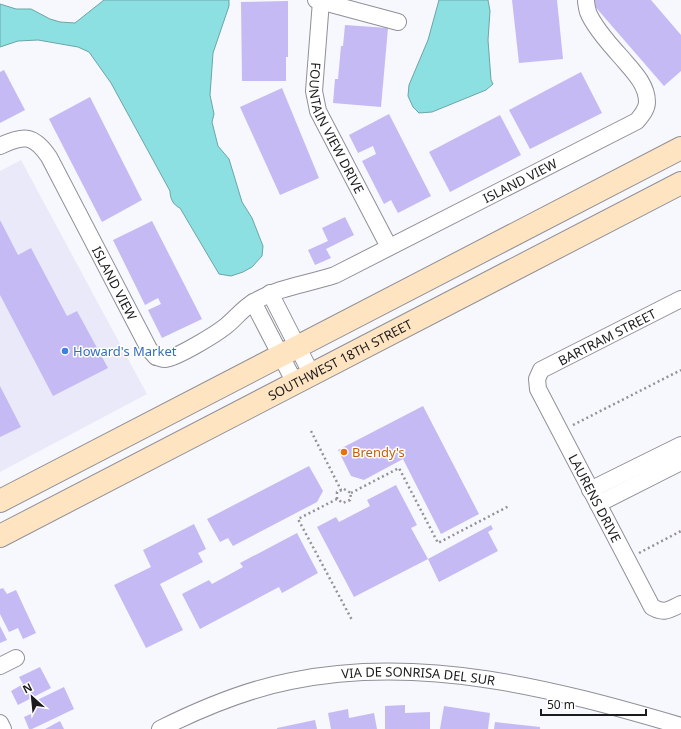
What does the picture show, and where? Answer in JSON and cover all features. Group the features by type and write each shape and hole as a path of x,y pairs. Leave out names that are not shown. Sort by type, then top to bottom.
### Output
{"main road":[{"path":"0,501 681,148"},
{"name":"SOUTHWEST 18TH STREET","path":"1,535 681,183"}],"street":[{"name":"ISLAND VIEW","path":"0,146 24,138 35,141 43,148 150,349 156,357 166,359 184,352 210,337 226,326 253,302 285,288 314,282 334,275 637,121 644,113 647,103 641,83 636,74 621,58 592,20 587,11 586,0"},
{"name":"FOUNTAIN VIEW DRIVE","path":"318,1 314,92 318,111 389,247"},
{"path":"318,1 398,22"},
{"path":"270,294 289,351"},
{"name":"BARTRAM STREET","path":"537,379 541,370 681,299"},
{"path":"253,302 289,351 304,379"},
{"name":"LAURENS DRIVE","path":"537,379 538,389 652,607 660,612 670,610 681,604"},
{"path":"590,490 681,445"},
{"path":"598,504 681,462"},
{"path":"0,666 16,658"},
{"name":"VIA DE SONRISA DEL SUR","path":"160,729 214,704 251,691 290,681 358,671 398,670 437,673 495,681 547,691 618,707 681,726"},
{"path":"0,723 3,729"}],"path":[{"path":"560,432 681,370"},
{"path":"310,431 341,490"},
{"path":"351,493 399,468 438,543 509,506"},
{"path":"337,499 337,492 341,490 344,489 351,493"},
{"path":"337,499 343,503 350,500 351,493"},
{"path":"337,499 298,519 352,620"},
{"path":"626,559 681,531"}],"shaded area":[{"path":"21,160 147,394 0,472 0,171"}],"water":[{"path":"104,0 229,0 229,6 213,53 210,95 214,114 212,122 218,146 229,159 242,202 252,218 263,246 262,256 252,267 243,272 231,276 219,274 180,208 172,201 170,191 111,83 89,52 78,47 38,40 18,41 0,47 0,4 16,9 31,9 50,19 60,22 75,23"},
{"path":"439,0 488,0 490,11 488,40 491,80 493,84 486,90 432,112 419,113 413,107 408,96 409,85 428,40"}],"building":[{"path":"512,0 557,0 563,59 519,63"},
{"path":"595,0 651,0 681,35 681,71 664,86 592,3"},
{"path":"288,1 288,57 286,57 286,81 242,81 241,2"},
{"path":"345,25 388,28 381,107 333,103 335,79 338,79 341,46 343,46"},
{"path":"4,70 25,110 0,123 0,72"},
{"path":"581,72 602,113 530,149 509,110"},
{"path":"282,88 319,178 280,195 240,107"},
{"path":"90,97 142,200 102,222 49,119"},
{"path":"389,114 431,196 398,213 391,200 384,204 362,161 376,154 373,146 358,153 349,135"},
{"path":"500,115 521,155 450,192 429,152"},
{"path":"345,217 354,235 326,249 331,258 315,265 308,250 328,241 322,228"},
{"path":"0,220 18,255 31,248 67,316 77,311 108,368 53,396 0,295"},
{"path":"152,221 202,319 162,338 148,310 161,304 158,298 145,305 113,240"},
{"path":"0,386 21,427 0,437"},
{"path":"423,406 479,514 441,534 403,459 364,480 351,476 338,450"},
{"path":"309,466 323,491 317,502 233,546 228,538 220,542 207,519"},
{"path":"396,485 417,525 411,528 428,559 354,597 317,527 336,517 339,522 370,506 367,500"},
{"path":"194,524 206,549 198,553 203,562 160,584 183,630 146,648 114,585 151,567 143,550"},
{"path":"491,525 493,529 488,532 498,551 439,582 428,559"},
{"path":"297,533 318,573 282,593 279,587 200,629 182,594 209,580 212,584 243,567 240,563"},
{"path":"3,588 7,594 16,590 36,633 23,639 18,628 9,632 0,614 0,589"},
{"path":"0,626 7,640 0,643"},
{"path":"40,667 51,688 18,705 11,691 23,684 19,677"},
{"path":"64,687 74,709 32,729 29,729 24,717 35,712 31,703"},
{"path":"405,705 405,713 430,712 430,729 385,729 385,706"},
{"path":"444,706 490,713 488,729 440,729"},
{"path":"348,709 349,718 374,713 377,729 331,729 328,713"},
{"path":"315,720 317,729 277,729 277,728"},
{"path":"60,721 64,729 45,729"},
{"path":"495,722 540,727 540,729 494,729"}],"place":[{"name":"Howard's Market","path":"65,351"},
{"name":"Brendy's","path":"344,452"}]}
